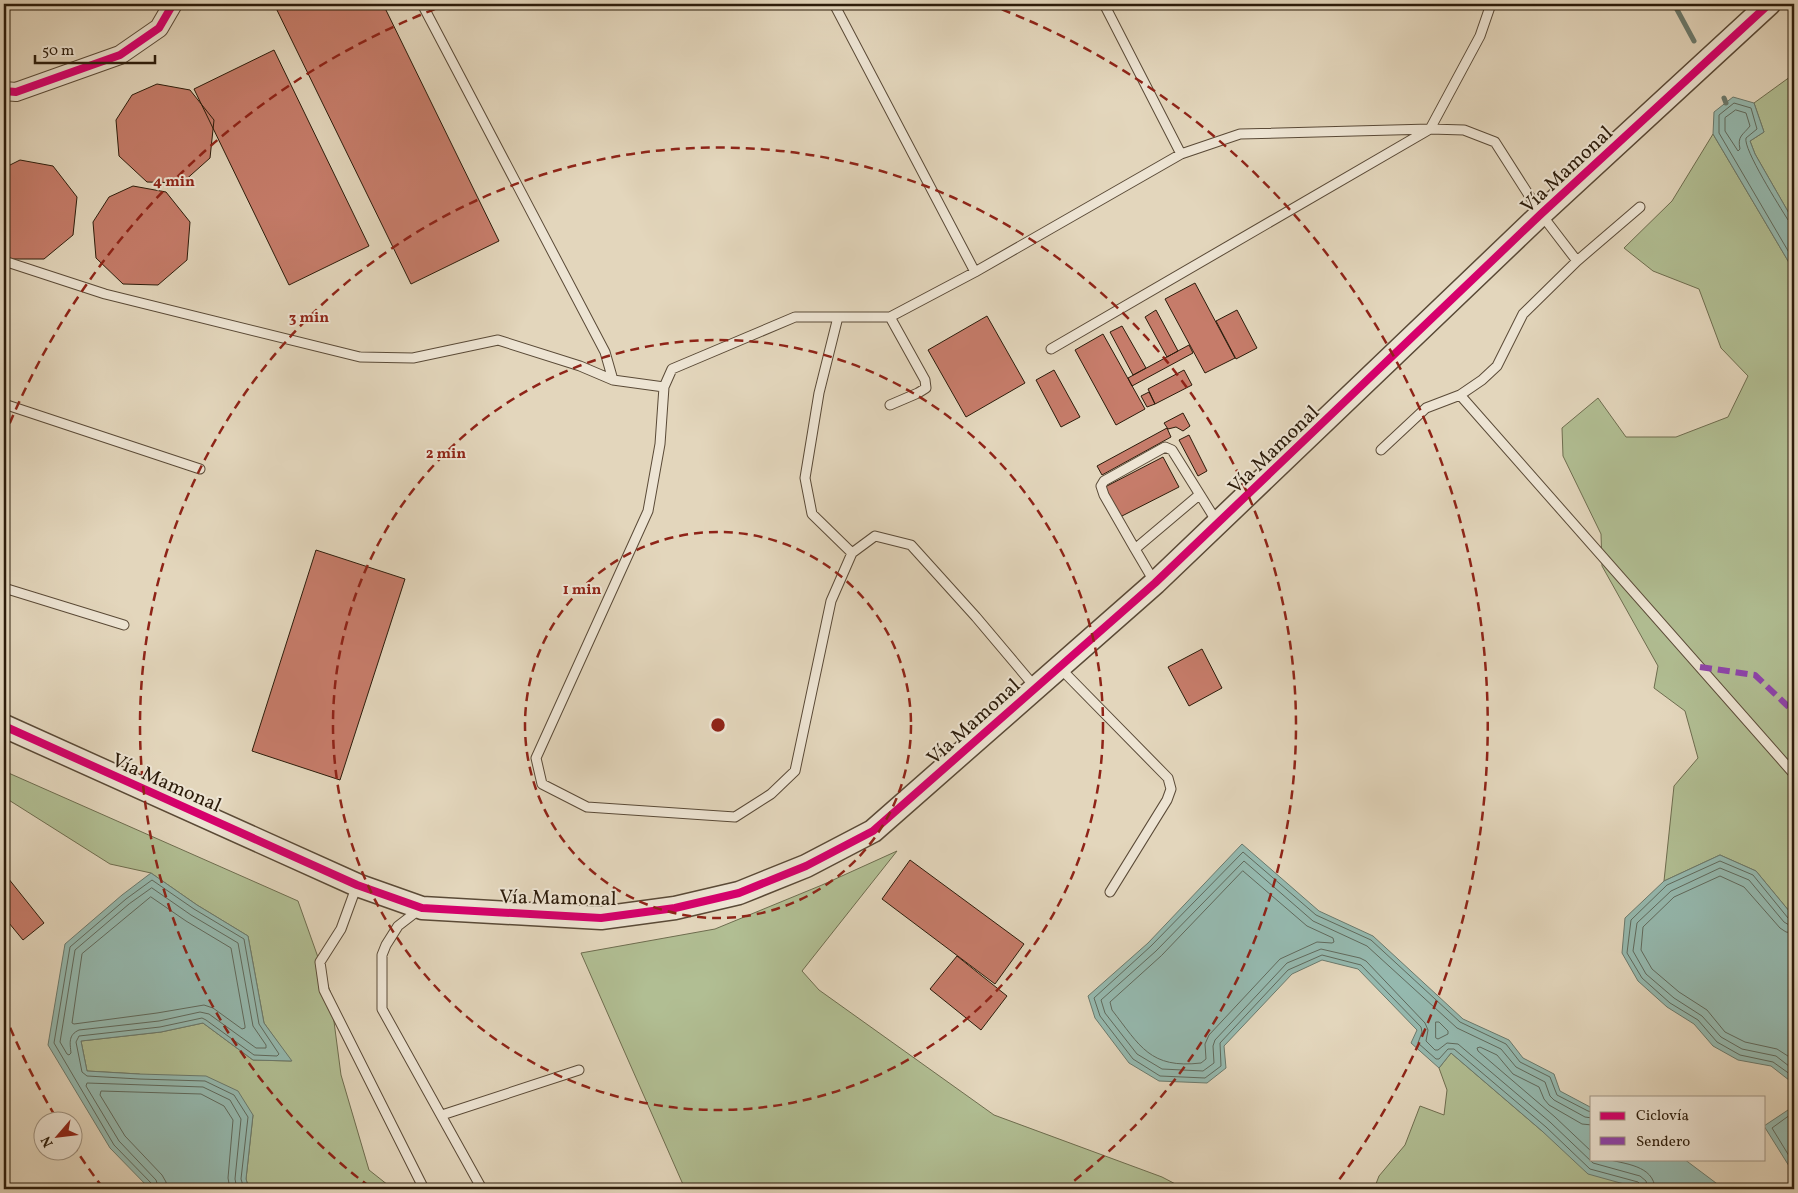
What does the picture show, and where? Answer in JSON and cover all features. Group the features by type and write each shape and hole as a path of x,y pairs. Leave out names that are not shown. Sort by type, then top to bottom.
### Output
{"street":[{"path":"4,91 16,92 120,56 159,28 173,4"},
{"name":"Vía Mamonal","path":"4,726 357,885 422,908 601,918 675,908 739,893 806,866 873,831 1156,583 1541,214 1769,4"}],"lane":[{"path":"422,4 605,352 613,380"},
{"path":"834,4 976,272"},
{"path":"1104,4 1181,154"},
{"path":"1051,349 1430,129 1480,36 1490,4"},
{"path":"1036,687 911,545 875,536 852,552 831,601 795,771 771,794 736,817 587,808 542,784 536,758 648,511 660,444 664,387 672,369 795,317 890,316 976,272 1181,154 1240,134 1430,129 1464,130 1496,142 1541,214 1578,261"},
{"path":"1381,450 1426,408 1460,395 1482,380 1497,366 1523,314 1578,261 1640,207"},
{"path":"4,261 105,294 360,357 413,358 498,340 580,366 613,380 664,387"},
{"path":"890,316 925,380 926,388 918,394 890,405"},
{"path":"838,317 819,393 805,478 812,514 852,552"},
{"path":"1460,395 1794,774"},
{"path":"4,404 200,469"},
{"path":"1156,583 1104,495 1102,486 1104,481 1165,447 1172,450 1218,524"},
{"path":"1135,549 1199,495"},
{"path":"4,588 124,625"},
{"path":"1059,667 1168,778 1171,789 1167,800 1110,892"},
{"path":"357,885 341,929 320,962 324,990 424,1189"},
{"path":"422,908 398,926 382,955 382,1009 482,1189"},
{"path":"442,1115 579,1070"}],"green space":[{"path":"1794,74 1794,222 1755,154 1750,141 1764,132 1754,103"},
{"path":"1713,134 1794,271 1794,917 1756,871 1720,855 1664,881 1674,786 1698,758 1685,711 1654,688 1658,666 1602,566 1601,534 1563,456 1562,428 1598,398 1626,437 1676,437 1728,417 1748,376 1721,348 1699,289 1653,271 1624,248 1672,201"},
{"path":"4,771 298,901 330,991 341,1075 369,1170 393,1189 249,1189 246,1179 253,1115 139,1074 87,1071 81,1041 161,1032 203,1023 253,1060 291,1061 264,1023 248,936 197,905 151,873 110,864 4,797"},
{"path":"897,851 802,971 819,990 994,1115 1162,1177 1185,1189 685,1189 581,953 715,929 822,885"},
{"path":"1451,1053 1542,1131 1642,1189 1374,1189 1379,1176 1405,1145 1420,1106 1444,1115 1447,1090 1439,1068"}],"water":[{"path":"1733,97 1754,103 1764,132 1750,141 1755,154 1794,222 1794,271 1713,134 1714,112"},
{"path":"1242,844 1319,911 1373,936 1463,1019 1509,1040 1523,1058 1554,1074 1560,1091 1590,1107 1590,1160 1685,1160 1724,1189 1642,1189 1588,1174 1542,1131 1451,1053 1439,1068 1411,1043 1417,1030 1358,969 1322,960 1292,974 1224,1046 1226,1068 1207,1083 1159,1081 1129,1063 1095,1018 1088,996 1148,943"},
{"path":"1720,855 1756,871 1794,917 1794,1084 1771,1066 1738,1060 1713,1046 1694,1024 1667,1007 1638,981 1622,953 1625,918 1664,881"},
{"path":"151,873 197,905 248,936 264,1023 292,1061 253,1060 203,1023 161,1032 81,1041 87,1071 206,1076 238,1091 253,1115 246,1179 249,1189 150,1189 110,1148 48,1045 65,944"},
{"path":"1794,1106 1794,1174 1766,1129 1766,1125"}],"building":[{"path":"274,4 383,4 499,241 411,284"},
{"path":"274,50 369,246 289,285 194,89"},
{"path":"157,84 190,90 214,120 210,158 182,183 147,182 119,156 116,120 132,95"},
{"path":"20,160 53,166 77,197 73,235 44,259 10,259 4,253 4,168"},
{"path":"133,186 166,192 190,222 187,260 158,285 123,284 96,258 93,222 109,197"},
{"path":"1195,283 1235,358 1205,373 1165,299"},
{"path":"1156,310 1178,351 1167,357 1145,317"},
{"path":"1237,310 1257,348 1236,359 1216,321"},
{"path":"987,316 1025,383 966,417 928,350"},
{"path":"1122,326 1146,368 1133,375 1110,332"},
{"path":"1103,334 1145,409 1116,425 1075,350"},
{"path":"1189,345 1193,353 1132,386 1128,378"},
{"path":"1054,370 1080,417 1061,427 1036,380"},
{"path":"1184,370 1192,385 1155,404 1148,389"},
{"path":"1149,392 1155,404 1147,407 1141,396"},
{"path":"1183,413 1190,426 1183,431 1176,427 1168,429 1164,423"},
{"path":"1167,428 1171,437 1102,475 1097,466"},
{"path":"1189,435 1207,471 1198,476 1179,440"},
{"path":"1163,457 1179,487 1120,517 1105,487"},
{"path":"316,550 405,579 340,780 252,751"},
{"path":"1202,649 1222,688 1189,706 1168,667"},
{"path":"910,860 1024,944 995,984 882,899"},
{"path":"4,873 44,923 23,940 4,917"},
{"path":"957,956 1007,996 981,1030 930,989"}],"waterway":[{"path":"1674,4 1694,41"},
{"path":"1724,98 1726,103"}],"marked path":[{"path":"1700,667 1755,675 1794,712"}],"cycle path":[{"path":"4,91 16,92 120,55 159,28 173,4"},
{"path":"4,726 357,885 422,908 601,918 675,908 739,893 806,866 873,831 1155,583 1541,214 1769,4"}]}
